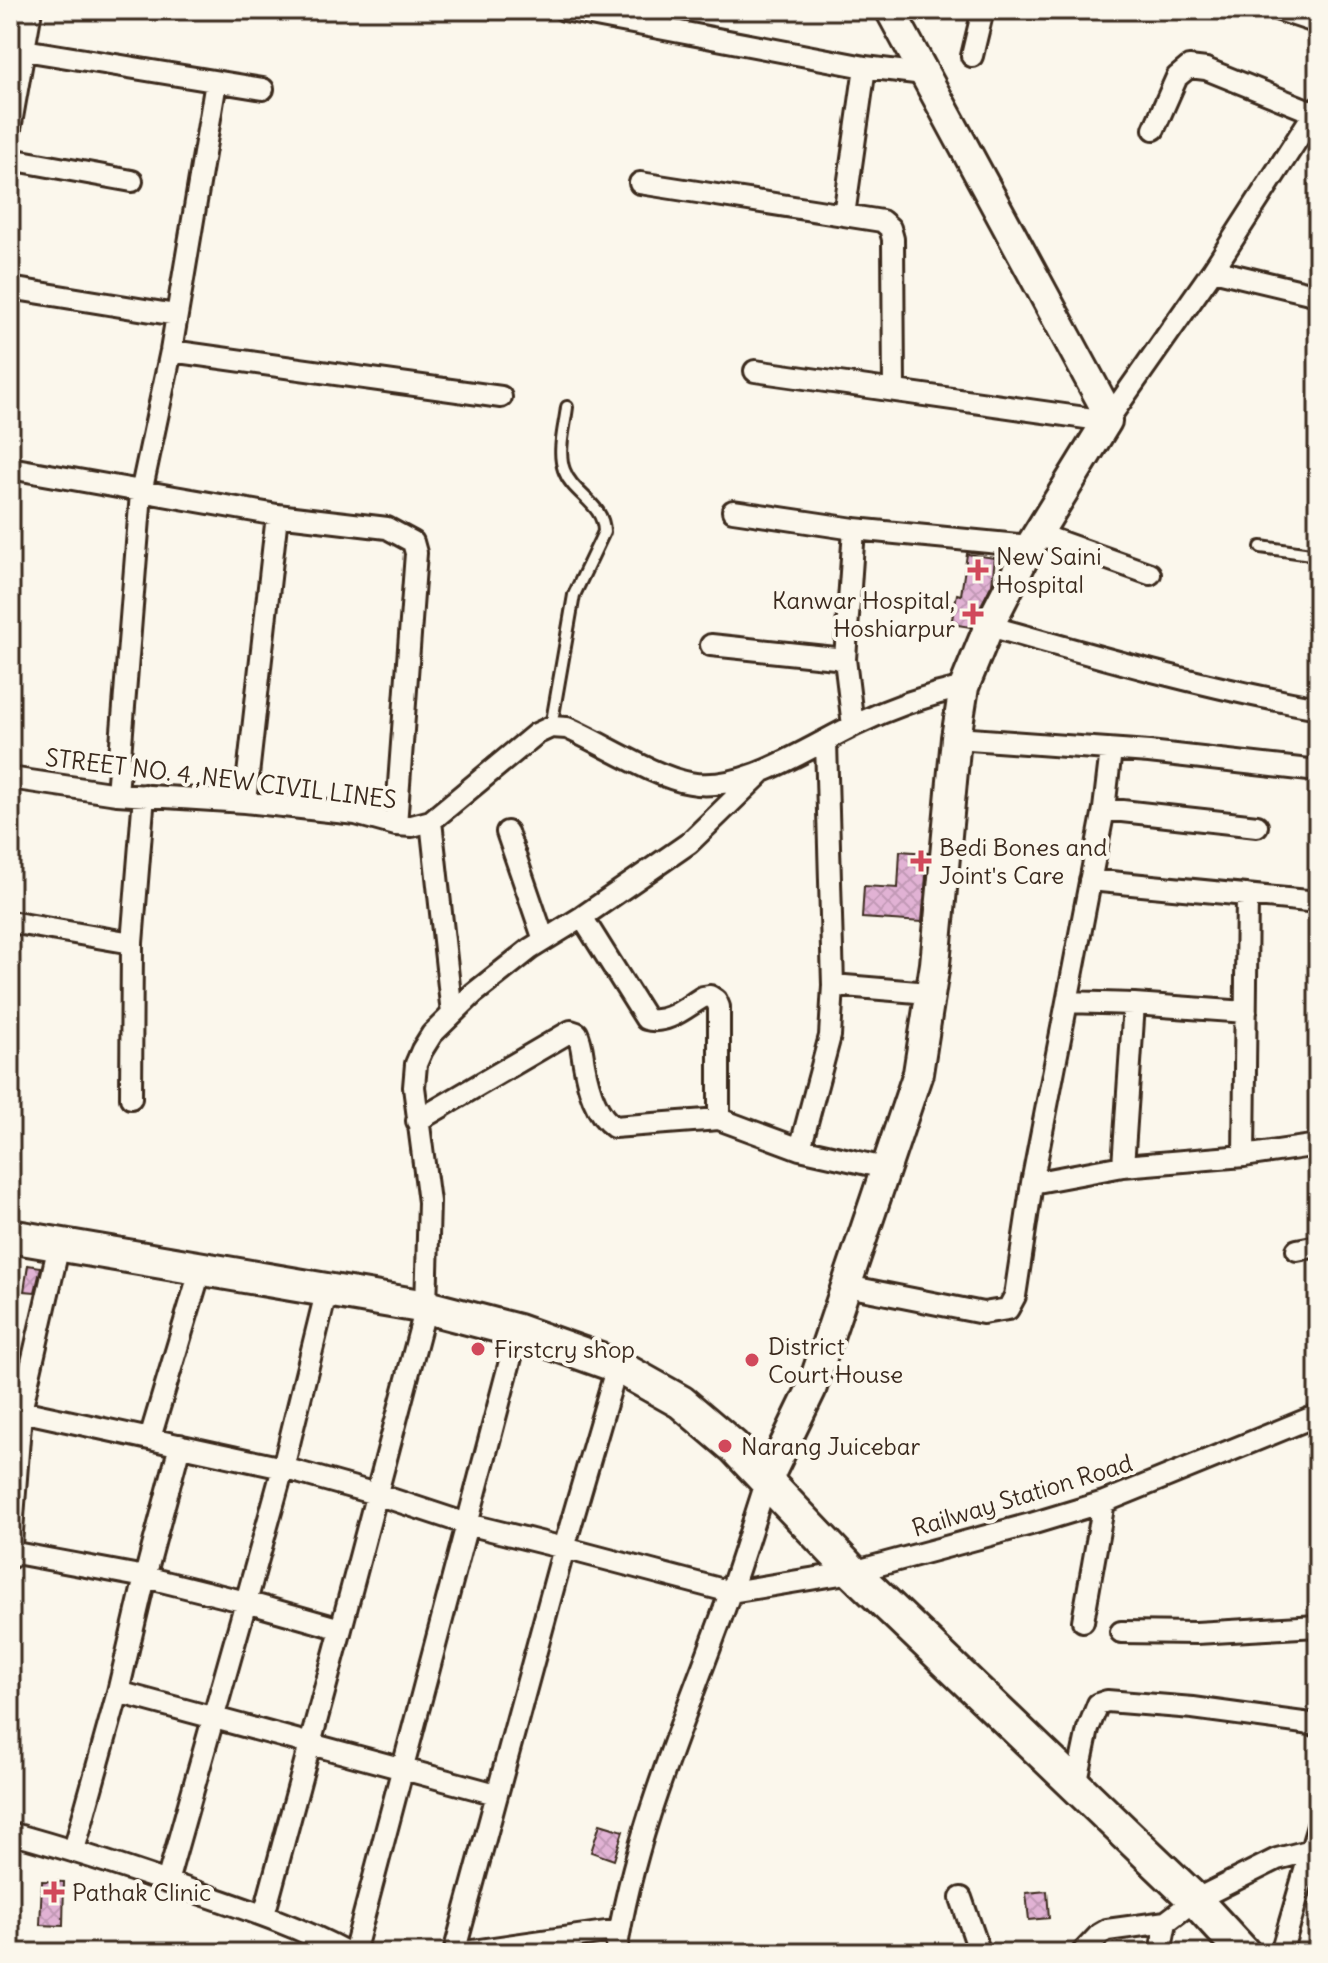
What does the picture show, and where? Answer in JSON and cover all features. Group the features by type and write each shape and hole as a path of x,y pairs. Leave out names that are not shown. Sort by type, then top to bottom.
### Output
{"main road":[{"path":"766,1483 811,1390 918,1073 935,964 956,738 964,687 989,626 1034,540 1107,421 1102,402 890,10"},
{"path":"10,1236 426,1307 518,1331 617,1366 681,1402 734,1447 853,1572 1195,1900 1244,1953"}],"street":[{"path":"10,129 31,10"},
{"path":"564,10 865,67 924,74"},
{"path":"972,56 983,10"},
{"path":"1279,10 1318,23"},
{"path":"24,50 263,89"},
{"path":"844,215 865,67"},
{"path":"755,371 1107,421 1213,270 1316,110 1206,69 1189,67 1177,77 1154,129"},
{"path":"117,794 141,493 171,351 216,82"},
{"path":"10,159 132,181"},
{"path":"640,183 882,221 890,228 893,239 894,390"},
{"path":"1213,270 1318,295"},
{"path":"10,288 176,315"},
{"path":"171,351 501,397"},
{"path":"10,468 277,515 387,528 413,542 416,553 396,825"},
{"path":"733,511 854,529 1034,540 1150,574"},
{"path":"245,802 277,515"},
{"path":"853,726 845,659 854,529"},
{"path":"989,626 1131,666 1262,698 1318,708"},
{"path":"711,645 845,659"},
{"path":"452,1014 431,821 536,734 551,727 567,728 673,779 692,784 712,784 763,771 853,726 932,694 964,687"},
{"path":"956,738 1149,752 1318,771"},
{"path":"800,1149 830,1036 833,985 826,742"},
{"path":"847,1286 983,1313 1008,1309 1015,1296 1032,1183 1104,809 1111,750"},
{"path":"264,1915 426,1307 429,1202 417,1121 414,1087 416,1064 432,1034 473,994 544,940 689,843 763,771"},
{"name":"STREET NO. 4 ,NEW CIVIL LINES","path":"10,778 117,794 245,802 356,814 396,825 412,826 431,821"},
{"path":"131,1098 132,943 144,795"},
{"path":"1104,809 1257,826"},
{"path":"507,832 544,940"},
{"path":"1090,880 1318,902"},
{"path":"1244,1156 1247,895"},
{"path":"582,917 646,1019 656,1022 664,1020 703,997 710,996 716,1000 719,1007 719,1119"},
{"path":"10,922 132,943"},
{"path":"833,985 929,993"},
{"path":"1067,1002 1246,1012"},
{"path":"1123,1166 1134,1004"},
{"path":"417,1121 571,1031 577,1033 581,1040 584,1067 599,1115 614,1127 719,1119 800,1149 885,1168"},
{"path":"1032,1183 1123,1166 1244,1156 1318,1145"},
{"path":"10,1558 15,1411 59,1245"},
{"path":"1297,1250 1318,1246"},
{"path":"150,1438 201,1268"},
{"path":"167,1882 283,1468 327,1289"},
{"path":"354,1953 518,1331"},
{"path":"617,1366 496,1794 456,1953 620,1930"},
{"path":"15,1411 283,1468 467,1524 731,1592"},
{"name":"Railway Station Road","path":"731,1592 853,1572 1104,1502 1318,1415"},
{"path":"74,1850 118,1692 180,1445"},
{"path":"616,1953 659,1782 731,1592 766,1483"},
{"path":"1083,1621 1104,1502"},
{"path":"10,1552 145,1577 341,1629"},
{"path":"1121,1632 1196,1633 1318,1626"},
{"path":"118,1692 496,1794"},
{"path":"1076,1786 1092,1715 1098,1704 1107,1701 1193,1708 1318,1725"},
{"path":"1281,1953 1318,1826"},
{"path":"10,1833 74,1850 264,1915 348,1953"},
{"path":"1082,1953 1107,1930 1166,1922 1195,1900 1277,1859 1312,1850"},
{"path":"961,1898 980,1953"},
{"path":"1160,1953 1166,1922"}],"lane":[{"path":"551,727 574,595 604,532 604,522 598,510 565,474 562,464 567,407"},
{"path":"1261,547 1318,555"}],"building":[{"path":"967,554 995,558 992,584 970,627 951,624 957,594 961,595"},
{"path":"900,851 928,853 922,922 862,918 864,886 898,888"},
{"path":"28,1265 41,1267 35,1292 24,1291"},
{"path":"600,1824 623,1831 614,1860 591,1852"},
{"path":"42,1881 64,1882 63,1926 40,1925"},
{"path":"1047,1891 1049,1918 1029,1920 1026,1893"}],"place":[{"name":"New Saini Hospital","path":"978,570"},
{"name":"Kanwar Hospital, Hoshiarpur","path":"973,614"},
{"name":"Bedi Bones and Joint's Care","path":"921,861"},
{"name":"Firstcry shop","path":"478,1349"},
{"name":"District Court House","path":"752,1360"},
{"name":"Narang Juicebar","path":"725,1446"},
{"name":"Pathak Clinic","path":"54,1892"}]}
